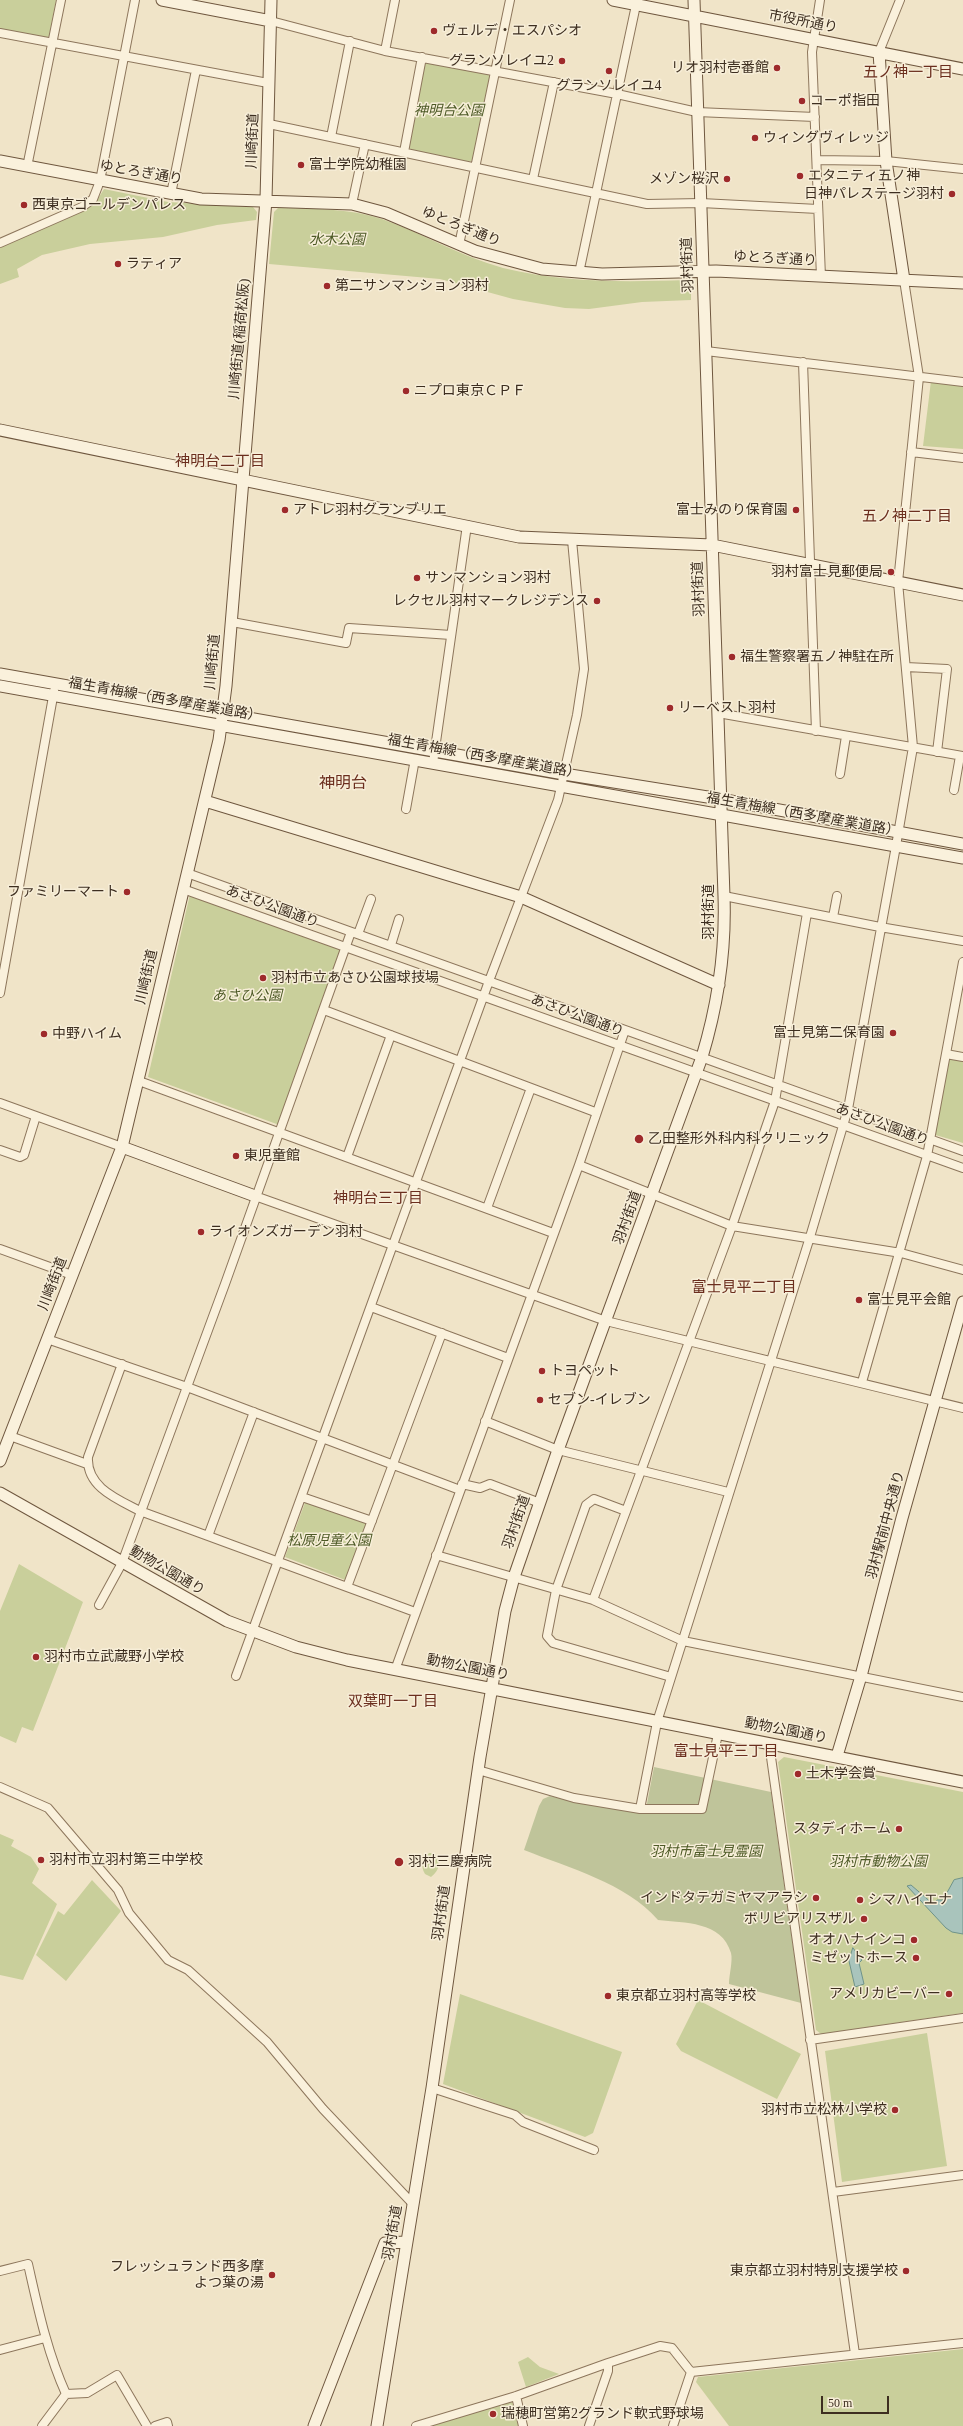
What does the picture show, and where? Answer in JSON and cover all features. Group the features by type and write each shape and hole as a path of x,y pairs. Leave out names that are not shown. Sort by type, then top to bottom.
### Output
{"street":[{"path":"27,167 61,0"},
{"path":"0,243 82,207 93,199 100,181 134,0"},
{"path":"162,0 271,21 385,51 617,94 697,112 815,117"},
{"path":"271,0 271,21"},
{"path":"385,51 395,0"},
{"path":"459,245 510,0"},
{"name":"市役所通り","path":"613,0 963,68"},
{"name":"羽村街道","path":"377,2426 432,2088 478,1770 505,1611 514,1577 558,1450 702,1057 713,1020 719,985 725,924 694,0"},
{"path":"820,0 813,39 821,277"},
{"path":"640,1810 657,1722 844,1125 913,747 898,582 919,377 886,161 879,52 900,0"},
{"path":"579,273 636,5"},
{"name":"川崎街道","path":"266,200 269,124 268,83 271,21"},
{"path":"0,33 268,83"},
{"path":"331,137 350,41"},
{"path":"404,152 422,57"},
{"path":"171,194 196,70"},
{"path":"533,180 554,82"},
{"path":"269,124 647,204 700,203 818,209"},
{"path":"352,204 365,144"},
{"path":"817,160 886,161 963,169"},
{"name":"ゆとろぎ通り","path":"0,161 201,199 352,204 386,213 459,245 521,264 579,273 619,274 704,271 963,283"},
{"name":"川崎街道(稲荷松阪)","path":"243,480 266,200"},
{"path":"706,351 963,382"},
{"path":"803,362 816,731"},
{"path":"0,430 527,538 712,545 963,595"},
{"path":"911,452 963,458"},
{"name":"川崎街道","path":"0,1461 122,1147 139,1080 182,889 205,801 222,725 243,480"},
{"path":"433,763 467,525"},
{"path":"236,1676 324,1439 393,1245 561,786 577,715 584,661 572,540"},
{"path":"232,622 346,643 349,628 451,635"},
{"path":"906,667 947,669 937,752"},
{"name":"福生青梅線（西多摩産業道路）","path":"0,674 564,774 720,799 963,844"},
{"path":"0,993 56,684"},
{"name":"福生青梅線（西多摩産業道路）","path":"0,686 415,759 721,816 963,858"},
{"path":"718,713 961,756 954,790"},
{"path":"840,774 846,736"},
{"path":"406,809 415,759"},
{"path":"205,801 520,897 719,985"},
{"name":"あさひ公園通り","path":"187,873 963,1151"},
{"name":"あさひ公園通り","path":"182,889 963,1168"},
{"path":"724,896 880,927 963,941"},
{"path":"833,917 837,896"},
{"path":"99,1605 122,1563 255,1196 280,1133 346,947 355,933 371,899"},
{"path":"593,1600 732,1226 775,1100 779,1085 807,913"},
{"path":"391,945 399,919"},
{"path":"862,1382 901,1253 927,1156 963,962"},
{"path":"324,1010 595,1112"},
{"path":"395,1670 532,1294 625,1030"},
{"path":"347,1157 391,1035"},
{"path":"946,1054 963,1057"},
{"path":"139,1080 553,1232"},
{"path":"487,1208 531,1088"},
{"path":"0,1102 255,1196 606,1321 688,1342 862,1382 963,1408"},
{"path":"0,1150 20,1157 24,1155 36,1116"},
{"path":"578,1165 732,1226 810,1237 901,1253 963,1270"},
{"path":"0,1249 72,1275"},
{"name":"羽村駅前中央通り","path":"837,1756 861,1676 935,1402 960,1326 963,1302"},
{"path":"371,1307 508,1358"},
{"path":"347,1587 442,1333"},
{"path":"47,1339 186,1387 393,1465 461,1487 480,1488 490,1484 540,1503"},
{"path":"122,1364 88,1457 87,1464 96,1483 109,1495 140,1511 415,1612"},
{"path":"208,1536 254,1412"},
{"path":"485,1421 558,1450 728,1492"},
{"path":"10,1436 87,1464"},
{"name":"動物公園通り","path":"0,1493 196,1605 253,1632 296,1647 395,1670 963,1782"},
{"path":"302,1497 372,1521"},
{"path":"626,1511 594,1499 586,1504 556,1590 547,1636 553,1643 671,1677"},
{"path":"436,1555 593,1600 683,1641 963,1697"},
{"path":"478,1770 574,1798 640,1810 702,1809 718,1734"},
{"path":"769,1743 855,2354"},
{"path":"0,1787 48,1808 118,1890 129,1913 168,1960 188,1970 267,2042 323,2110 413,2204"},
{"path":"810,2040 963,2018"},
{"path":"432,2088 515,2115 523,2122 594,2150"},
{"path":"833,2192 963,2175"},
{"path":"314,2426 385,2243 406,2242"},
{"path":"0,2271 28,2264 45,2338 56,2372 66,2394"},
{"path":"0,2350 45,2338"},
{"path":"691,2372 963,2343"},
{"path":"416,2426 516,2396 660,2346 672,2348 691,2372"},
{"path":"589,2426 608,2371 608,2363"},
{"path":"673,2426 691,2372"},
{"path":"66,2394 87,2393 117,2375 146,2426"},
{"path":"42,2426 66,2394"},
{"path":"516,2396 523,2426"},
{"path":"155,2426 167,2422 168,2426"}],"green space":[{"path":"0,0 56,0 49,36 45,39 0,30"},
{"name":"神明台公園","path":"428,60 487,73 490,77 473,160 469,162 411,150 408,145 424,64"},
{"path":"104,189 168,202 253,207 257,212 256,220 217,225 163,237 90,244 42,255 17,269 19,277 0,284 0,247 94,205"},
{"name":"水木公園","path":"278,208 344,211 369,215 397,225 487,263 526,273 572,279 617,281 687,280 691,283 691,300 642,302 589,309 565,308 513,299 440,279 269,264 274,212"},
{"path":"931,381 963,383 963,449 923,446"},
{"name":"あさひ公園","path":"190,894 344,946 282,1126 148,1077"},
{"path":"950,1057 963,1059 963,1143 932,1134"},
{"name":"松原児童公園","path":"306,1500 370,1521 348,1581 285,1557"},
{"name":"羽村市立武蔵野小学校","path":"19,1564 83,1602 33,1731 22,1727 16,1743 0,1736 0,1611"},
{"name":"羽村市動物公園","path":"784,1757 963,1792 963,2013 821,2034 816,2030 778,1762"},
{"name":"羽村市富士見霊園","path":"654,1767 771,1792 801,2003 729,1984 732,1960 731,1953 726,1943 711,1929 690,1923 658,1920 645,1907 613,1886 578,1870 524,1850 539,1806 543,1799 550,1796 645,1814"},
{"path":"0,1834 14,1840 11,1846 31,1857 39,1869 32,1883 57,1904 23,1980 0,1975"},
{"path":"429,1853 434,1853 438,1860 438,1869 431,1877 425,1874 422,1866"},
{"path":"92,1880 121,1911 66,1981 36,1955 58,1911 64,1915"},
{"path":"460,1994 622,2052 593,2133 585,2137 443,2084"},
{"path":"698,2000 801,2054 777,2099 681,2051 676,2044"},
{"name":"羽村市立松林小学校","path":"927,2033 947,2166 842,2182 825,2051"},
{"path":"963,2349 963,2426 729,2426 696,2382 698,2377"},
{"path":"528,2357 540,2367 559,2374 526,2387 518,2362"},
{"name":"瑞穂町営第2グランド軟式野球場","path":"512,2402 520,2426 428,2426"}],"water":[{"path":"963,1878 963,1934 952,1932 946,1928 907,1886 911,1885 933,1904 937,1900 943,1900 954,1880"},
{"path":"853,1948 862,1960 859,1963 864,1984 855,1987 849,1961"}],"place":[{"name":"ヴェルデ・エスパシオ","path":"434,31"},
{"name":"グランソレイユ2","path":"562,61"},
{"name":"リオ羽村壱番館","path":"777,68"},
{"name":"グランソレイユ4","path":"609,71"},
{"name":"コーポ指田","path":"802,101"},
{"name":"ウィングヴィレッジ","path":"755,138"},
{"name":"富士学院幼稚園","path":"301,165"},
{"name":"エタニティ五ノ神","path":"800,176"},
{"name":"メゾン桜沢","path":"727,179"},
{"name":"日神パレステージ羽村","path":"952,194"},
{"name":"西東京ゴールデンパレス","path":"24,205"},
{"name":"ラティア","path":"118,264"},
{"name":"第二サンマンション羽村","path":"327,286"},
{"name":"ニプロ東京ＣＰＦ","path":"406,391"},
{"name":"アトレ羽村グランブリエ","path":"285,510"},
{"name":"富士みのり保育園","path":"796,510"},
{"name":"羽村富士見郵便局","path":"891,572"},
{"name":"サンマンション羽村","path":"417,578"},
{"name":"レクセル羽村マークレジデンス","path":"597,601"},
{"name":"福生警察署五ノ神駐在所","path":"732,657"},
{"name":"リーベスト羽村","path":"670,708"},
{"name":"ファミリーマート","path":"127,892"},
{"name":"羽村市立あさひ公園球技場","path":"263,978"},
{"name":"富士見第二保育園","path":"893,1033"},
{"name":"中野ハイム","path":"44,1034"},
{"name":"乙田整形外科内科クリニック","path":"639,1139"},
{"name":"東児童館","path":"236,1156"},
{"name":"ライオンズガーデン羽村","path":"201,1232"},
{"name":"富士見平会館","path":"859,1300"},
{"name":"トヨペット","path":"542,1371"},
{"name":"セブン-イレブン","path":"540,1400"},
{"name":"羽村市立武蔵野小学校","path":"36,1657"},
{"name":"土木学会賞","path":"798,1774"},
{"name":"スタディホーム","path":"899,1829"},
{"name":"羽村市立羽村第三中学校","path":"41,1860"},
{"name":"羽村三慶病院","path":"399,1862"},
{"name":"インドタテガミヤマアラシ","path":"816,1898"},
{"name":"シマハイエナ","path":"860,1900"},
{"name":"ボリビアリスザル","path":"864,1919"},
{"name":"オオハナインコ","path":"914,1940"},
{"name":"ミゼットホース","path":"916,1958"},
{"name":"アメリカビーバー","path":"949,1994"},
{"name":"東京都立羽村高等学校","path":"608,1996"},
{"name":"羽村市立松林小学校","path":"895,2110"},
{"name":"東京都立羽村特別支援学校","path":"906,2271"},
{"name":"フレッシュランド西多摩 よつ葉の湯","path":"272,2275"},
{"name":"瑞穂町営第2グランド軟式野球場","path":"493,2414"}],"district":[{"name":"五ノ神一丁目","path":"908,73"},
{"name":"神明台二丁目","path":"220,462"},
{"name":"五ノ神二丁目","path":"907,517"},
{"name":"神明台","path":"343,784"},
{"name":"神明台三丁目","path":"378,1199"},
{"name":"富士見平二丁目","path":"744,1288"},
{"name":"双葉町一丁目","path":"393,1702"},
{"name":"富士見平三丁目","path":"726,1752"}]}
